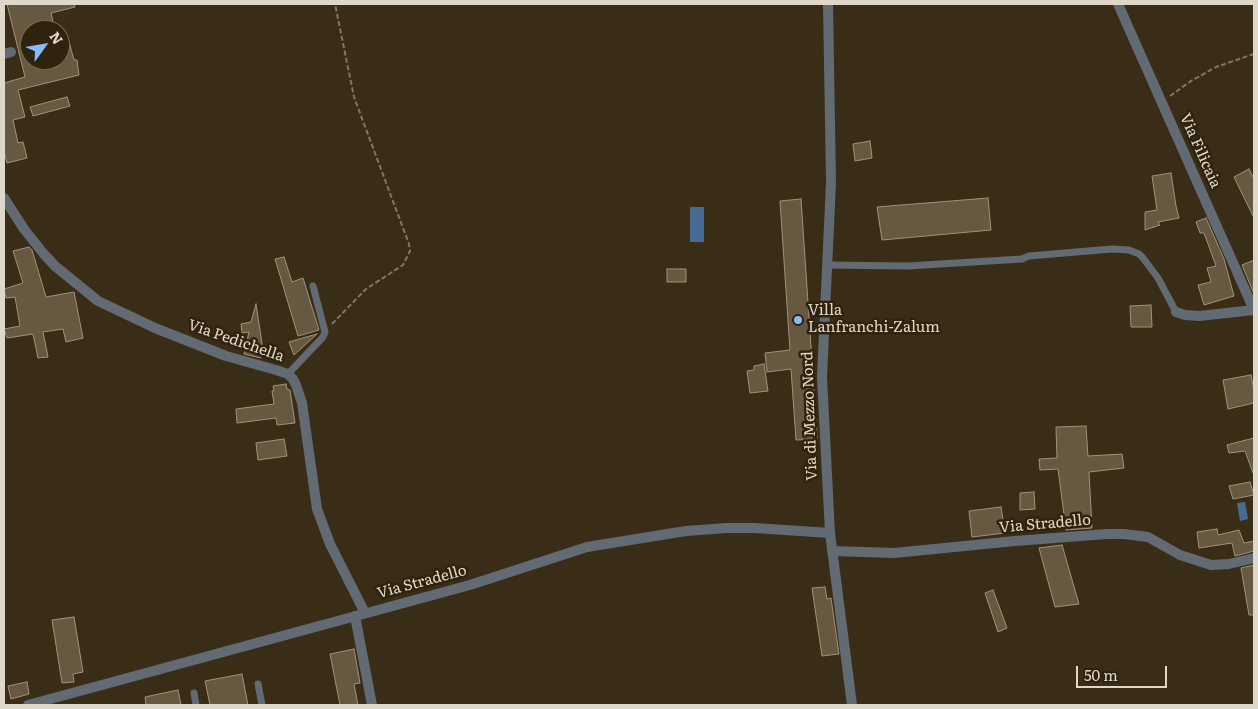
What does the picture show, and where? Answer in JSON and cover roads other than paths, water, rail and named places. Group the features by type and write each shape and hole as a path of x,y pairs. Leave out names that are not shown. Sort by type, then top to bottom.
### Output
{"street":[{"name":"Via di Mezzo Nord","path":"828,4 831,182 822,377 830,533 852,705"},
{"name":"Via Filicaia","path":"1118,4 1254,310"},
{"name":"Via Pedichella","path":"4,198 24,230 43,253 55,266 98,301 156,328 226,356 288,374 296,385 302,403 316,509 360,614 372,705"},
{"path":"1176,312 1200,316 1254,310"},
{"name":"Via Stradello","path":"28,705 47,703 360,614 470,585 554,556 600,544 734,527 830,533"},
{"name":"Via Stradello","path":"832,551 894,553 1124,534 1148,537 1180,555 1211,565 1254,558"}],"lane":[{"path":"828,265 908,266 1022,259 1029,256 1112,249 1129,250 1139,254 1158,278 1176,312"},
{"path":"288,374 325,332 312,286"},
{"path":"258,684 262,705"},
{"path":"194,693 196,705"}],"water":[{"path":"690,207 704,207 704,242 690,242"},
{"path":"1245,502 1248,519 1240,521 1237,503"}],"place":[{"name":"Villa Lanfranchi-Zalum","path":"798,320"}]}
